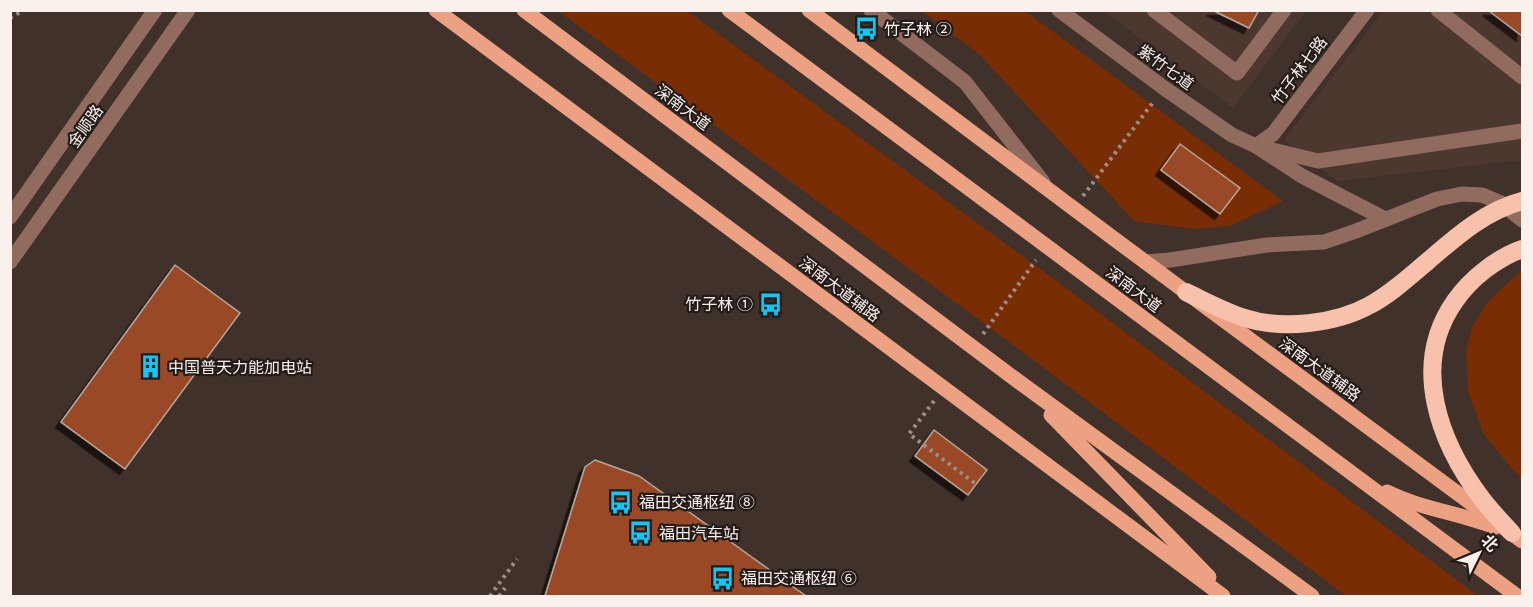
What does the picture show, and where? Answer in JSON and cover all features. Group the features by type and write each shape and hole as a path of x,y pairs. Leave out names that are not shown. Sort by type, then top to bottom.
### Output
{"highway":[{"path":"1186,292 1246,319 1276,324 1308,324 1340,317 1370,306 1471,225 1494,211 1522,201"},
{"path":"1517,537 1482,498 1459,464 1436,411 1432,384 1437,334 1448,311 1462,291 1487,268 1522,249"}],"main road":[{"name":"深南大道辅路","path":"436,10 1222,597"},
{"name":"深南大道","path":"524,10 1011,376 1312,597"},
{"name":"深南大道","path":"729,10 1517,597"},
{"name":"深南大道辅路","path":"809,10 1050,192 1517,537"},
{"path":"1011,376 1067,430 1229,597"},
{"path":"1362,480 1393,495 1478,520 1517,537"}],"street":[{"name":"金顺路","path":"10,217 155,10"},
{"name":"金顺路","path":"10,262 188,10"},
{"path":"871,10 965,82 1050,192"},
{"name":"紫竹七道","path":"1059,10 1232,135 1256,146"},
{"path":"1154,10 1238,73 1284,10"},
{"name":"竹子林七路","path":"1256,146 1273,134 1367,10"},
{"path":"1438,10 1522,77"},
{"path":"1256,146 1318,161 1522,131"},
{"path":"67,136 89,151"},
{"path":"1256,146 1302,176 1385,219"},
{"path":"1145,262 1267,245 1324,242 1437,199 1462,194 1482,195 1501,203 1522,220"}],"path":[{"path":"10,18 24,10"},
{"path":"1074,209 1164,88"},
{"path":"973,347 1047,246"},
{"path":"943,388 909,434 976,484"},
{"path":"490,597 517,559"},
{"path":"499,597 505,588"}],"shaded area":[{"path":"558,11 687,11 1054,279 1478,596 1346,596 1008,341"},
{"path":"922,11 1025,11 1283,201 1230,226 1193,229 1134,221 980,55"},
{"path":"1104,11 1306,11 1233,108"},
{"path":"1383,11 1522,11 1522,160 1337,181 1284,140"},
{"path":"1522,271 1522,478 1483,433 1468,391 1466,352 1472,327 1487,303"}],"building":[{"path":"1212,10 1259,10 1249,28"},
{"path":"1489,10 1522,10 1522,36 1489,11"},
{"path":"1180,144 1240,188 1220,214 1161,170"},
{"name":"中国普天力能加电站","path":"175,265 240,313 125,469 61,422"},
{"path":"934,430 987,470 968,495 915,456"},
{"name":"福田汽车站","path":"595,460 639,476 806,596 545,596 585,467"}],"place":[{"name":"竹子林 ②","path":"866,29"},
{"name":"竹子林 ①","path":"771,304"},
{"name":"中国普天力能加电站","path":"150,367"},
{"name":"福田交通枢纽 ⑧","path":"621,502"},
{"name":"福田汽车站","path":"641,533"},
{"name":"福田交通枢纽 ⑥","path":"723,578"}]}
